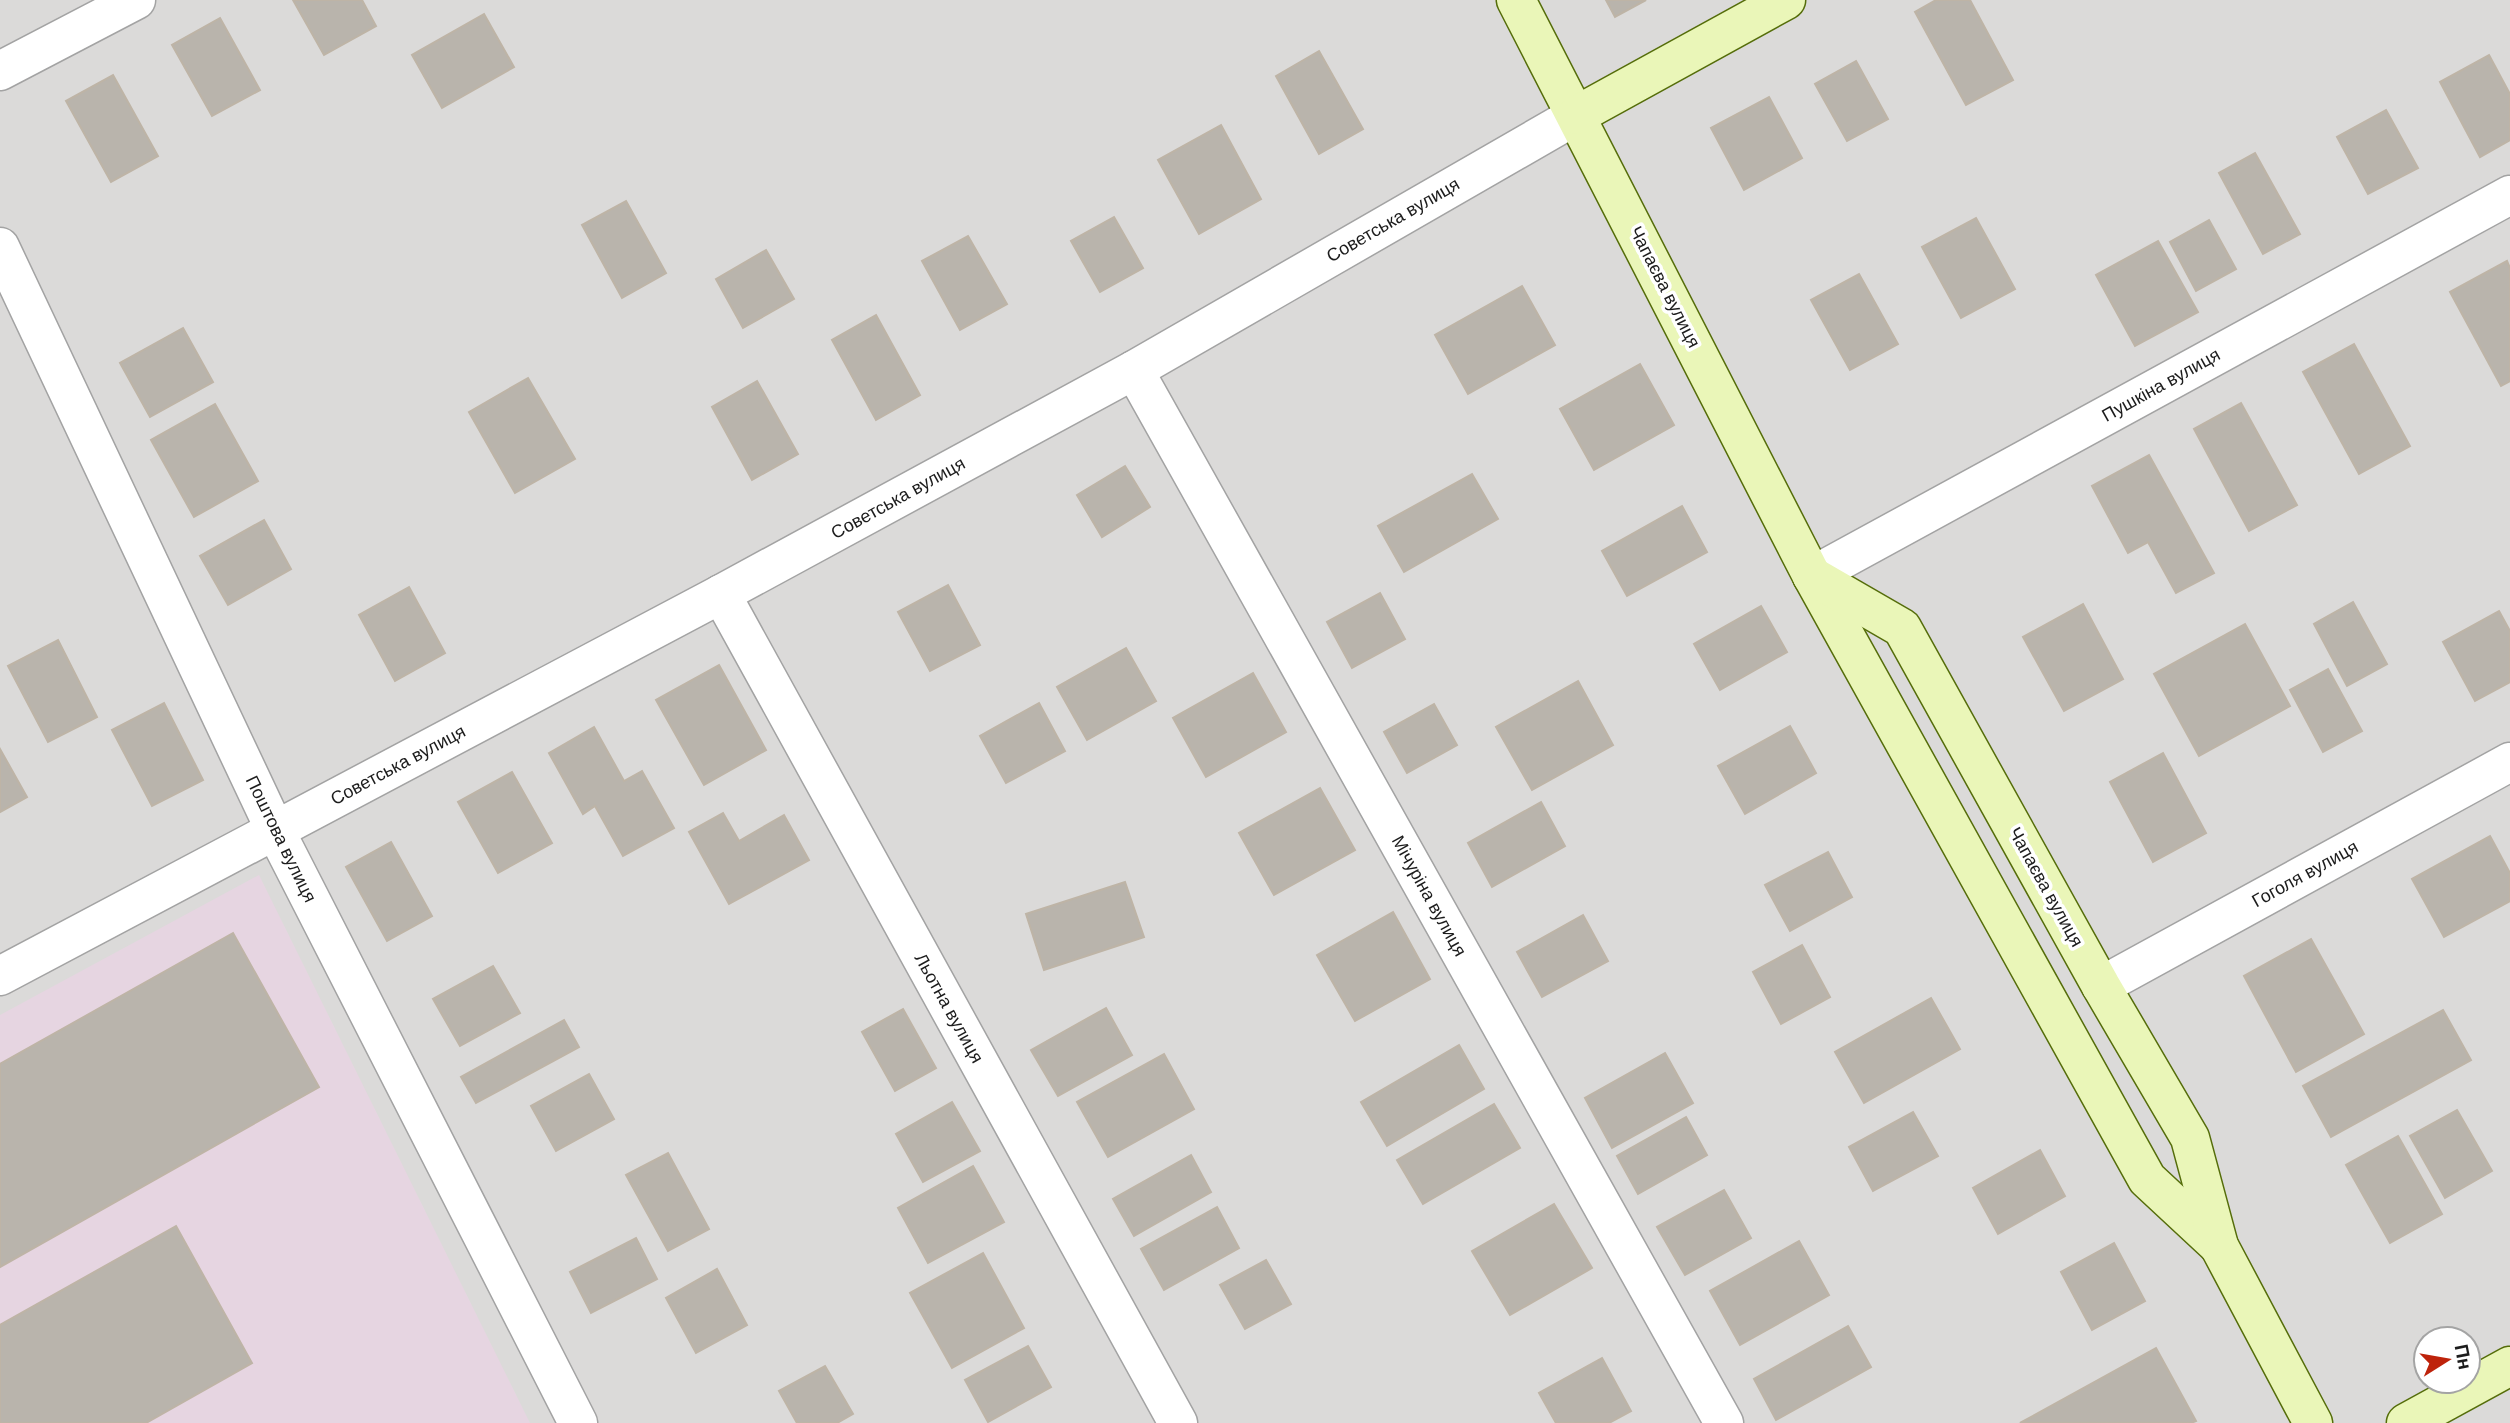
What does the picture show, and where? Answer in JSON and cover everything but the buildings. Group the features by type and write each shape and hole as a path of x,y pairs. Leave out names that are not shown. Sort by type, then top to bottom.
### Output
{"street":[{"path":"0,71 136,0"},
{"name":"Чапаєва вулиця","path":"1517,0 1812,576 2147,1178 2219,1246"},
{"name":"Советська вулиця","path":"0,976 721,594 1134,370 1577,115 1786,0"},
{"name":"Пушкіна вулиця","path":"1812,576 2510,195"},
{"name":"Поштова вулиця","path":"0,247 275,830 578,1423"},
{"name":"Мічуріна вулиця","path":"1134,370 1724,1423"},
{"name":"Чапаєва вулиця","path":"1812,576 1902,628 2101,986 2190,1138 2219,1246 2313,1423"},
{"name":"Льотна вулиця","path":"721,594 1178,1423"},
{"name":"Гоголя вулиця","path":"2101,986 2510,762"},
{"path":"2406,1423 2510,1366"}],"shaded area":[{"path":"0,0 2510,0 2510,1423 0,1423"},
{"path":"259,875 530,1423 0,1423 0,1015"}]}
